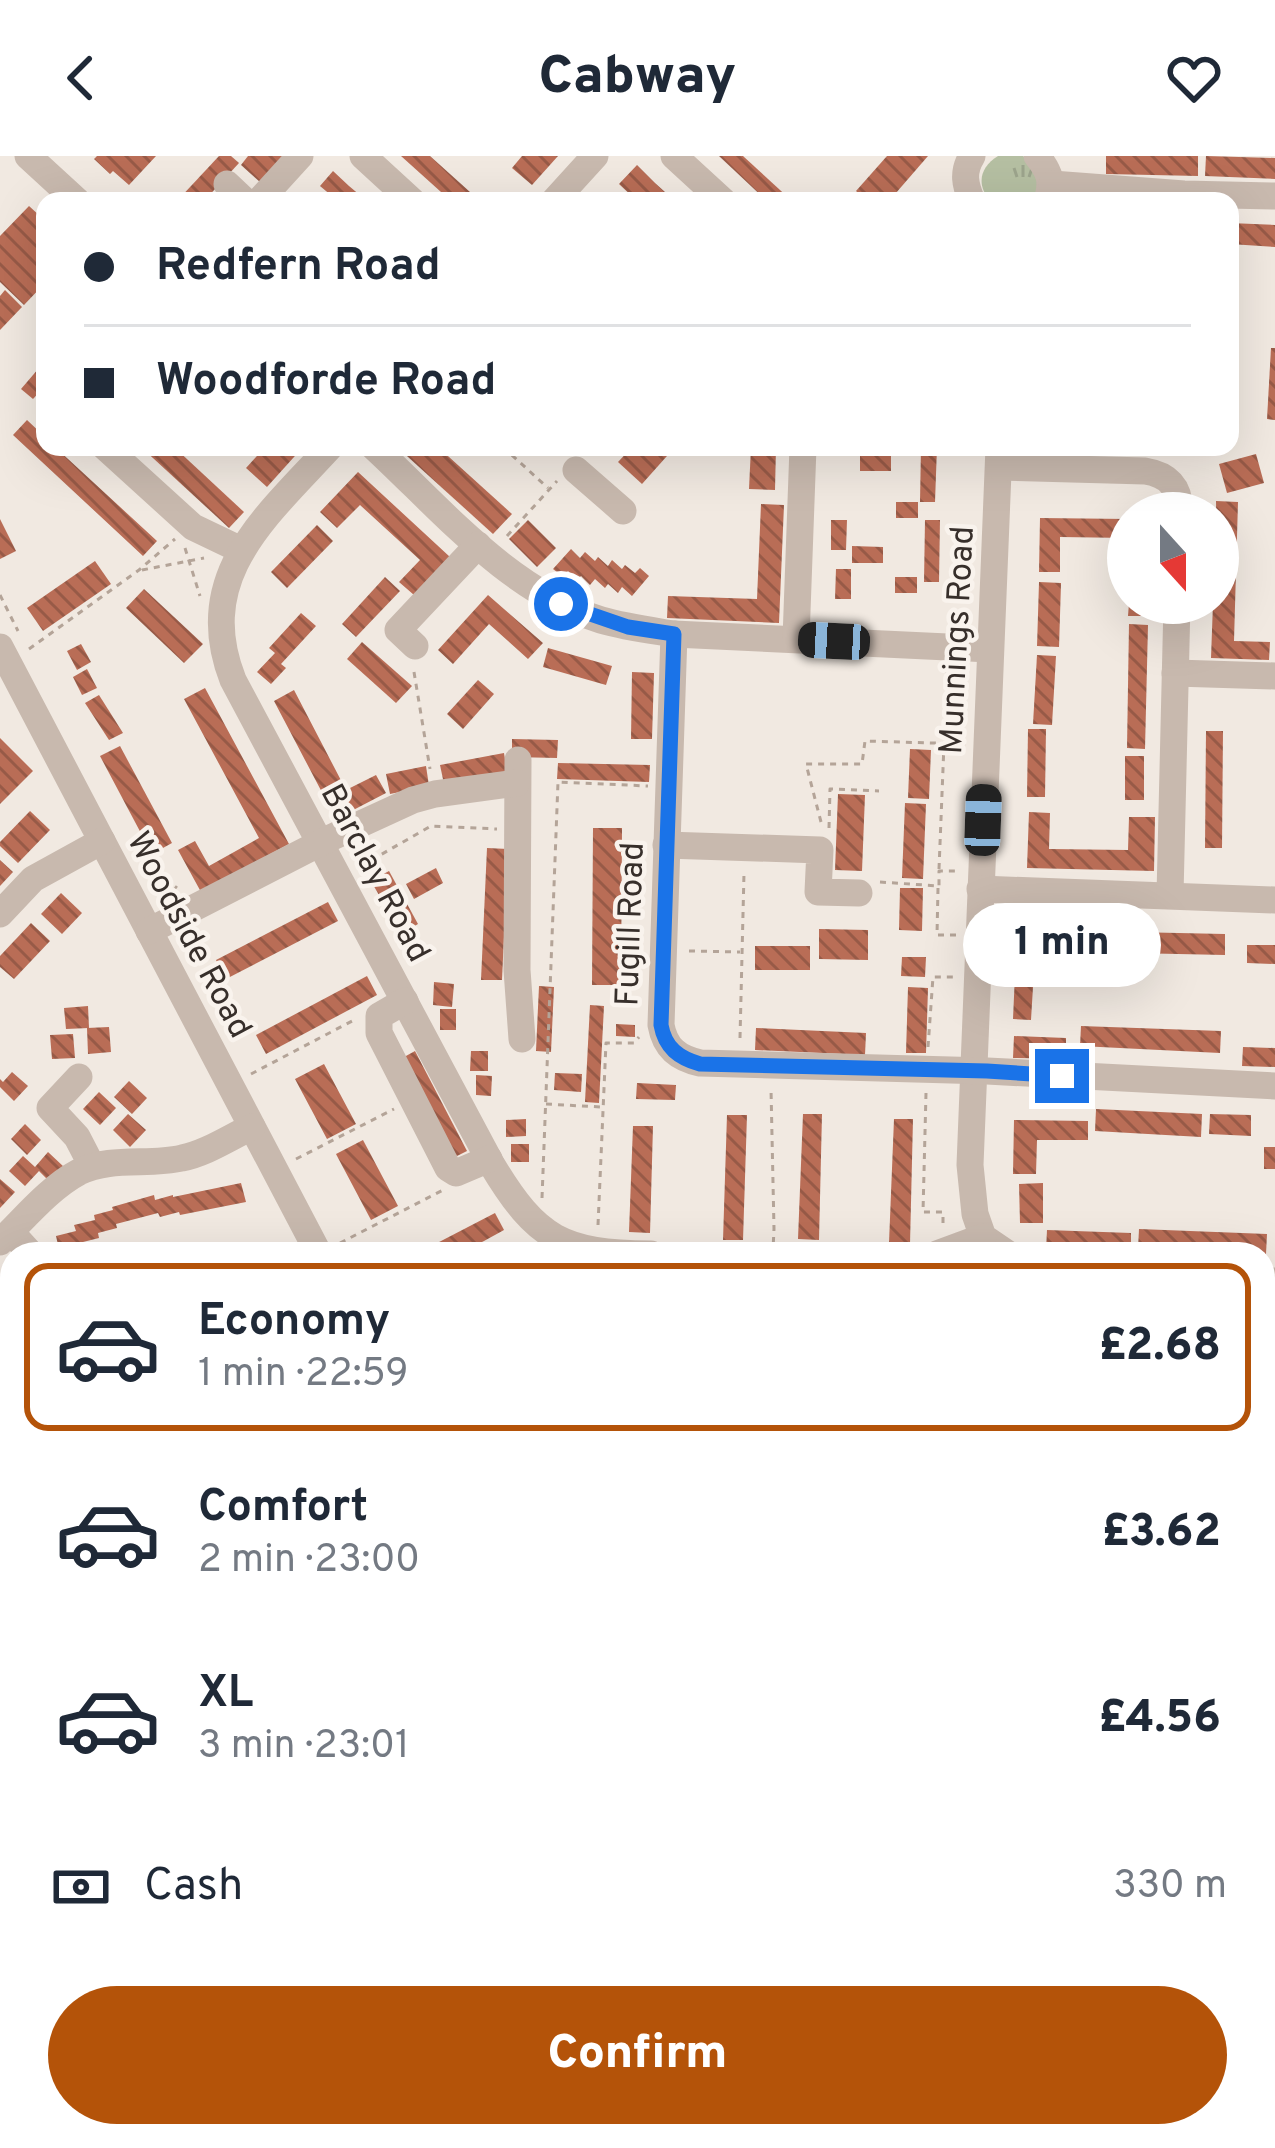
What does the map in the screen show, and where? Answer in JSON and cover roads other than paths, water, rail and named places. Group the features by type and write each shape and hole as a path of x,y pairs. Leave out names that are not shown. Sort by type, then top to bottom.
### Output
{"street":[{"path":"1,156 14,156"},
{"path":"28,156 67,192"},
{"path":"267,192 300,156"},
{"path":"363,156 402,192"},
{"path":"562,192 595,156"},
{"path":"674,156 713,192"},
{"path":"968,192 964,182 972,156"},
{"path":"1036,156 1048,170 1050,192"},
{"path":"1239,197 1275,196"},
{"path":"113,456 182,526 241,550"},
{"name":"Barclay Road","path":"322,456 268,515 230,570 220,614 226,662 488,1159 515,1204 541,1228 570,1242"},
{"path":"384,456 527,584 561,604 628,627 674,634 991,649"},
{"path":"796,640 803,456"},
{"path":"999,457 1161,474 1177,492"},
{"name":"Munnings Road","path":"983,1237 971,1193 978,872 999,457"},
{"path":"585,461 623,511"},
{"path":"398,630 484,550"},
{"path":"1170,895 1176,624"},
{"name":"Fugill Road","path":"674,634 661,1025 668,1046 686,1060 1275,1086"},
{"name":"Woodside Road","path":"16,642 103,842 148,931 252,1127 325,1242"},
{"path":"1174,673 1275,676"},
{"path":"148,931 370,818 434,794 518,772 522,1039"},
{"path":"666,845 744,848 824,835 818,892 867,885"},
{"path":"0,914 32,879 103,842"},
{"path":"978,872 1170,895 1275,900"},
{"path":"405,1001 379,1016 379,1034 448,1168 456,1173 488,1159"},
{"path":"79,1077 50,1108 77,1137 92,1166"},
{"path":"5,1237 74,1174 92,1166 179,1160 252,1127"},
{"path":"970,1242 983,1237 990,1242"}]}
